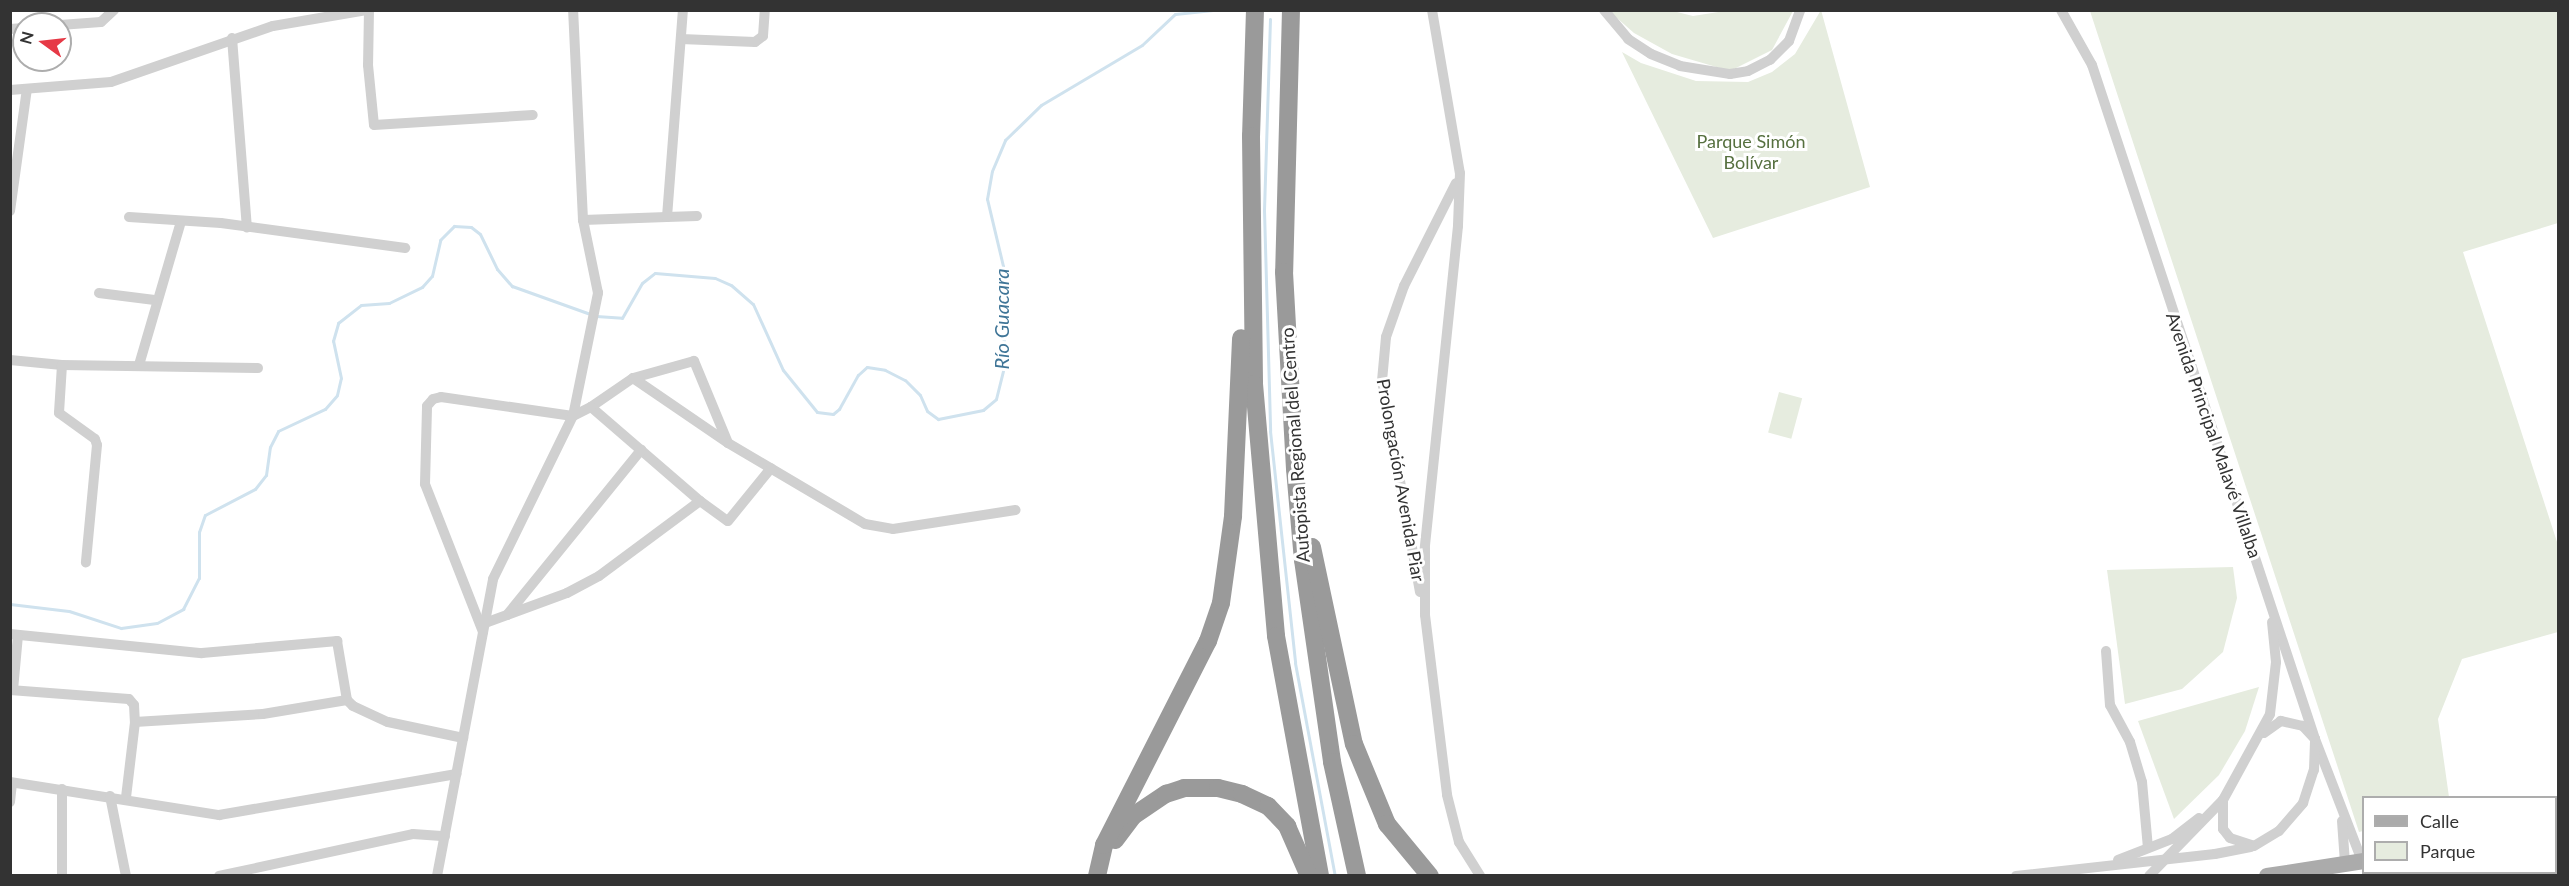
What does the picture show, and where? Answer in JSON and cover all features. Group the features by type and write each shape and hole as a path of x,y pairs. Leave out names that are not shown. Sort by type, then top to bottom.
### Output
{"highway":[{"name":"Autopista Regional del Centro","path":"1255,10 1251,136 1254,384 1264,516 1278,647 1320,876"},
{"name":"Autopista Regional del Centro","path":"1291,10 1284,170 1289,380 1303,560 1332,762 1357,876"},
{"path":"1097,876 1104,845 1195,669 1221,603 1233,516 1244,270 1241,180 1251,136"},
{"path":"1289,380 1310,534 1354,744 1387,824 1430,876"},
{"path":"1103,876 1112,846 1132,816 1166,794 1203,786 1242,794 1269,806 1287,826 1309,876"}],"main road":[{"path":"2267,876 2345,869 2362,861"},
{"path":"2550,876 2559,874"}],"street":[{"path":"72,24 101,22 114,10"},
{"path":"10,90 111,82 232,38 273,26 368,10 369,76 374,124 533,115"},
{"path":"437,876 484,628 500,562 573,416 598,293 583,220 573,10"},
{"path":"667,217 683,10"},
{"path":"681,39 755,42 763,36 765,10"},
{"name":"Prolongación Avenida Piar","path":"1432,10 1460,173 1404,286 1386,337 1382,381 1425,615 1446,795 1459,842 1480,876"},
{"path":"1604,10 1628,39 1651,54 1680,66 1730,74 1748,71 1770,60 1788,41 1800,10"},
{"name":"Avenida Principal Malavé Villalba","path":"2061,10 2092,65 2315,739 2341,815 2362,859"},
{"path":"232,38 247,227"},
{"path":"10,211 27,89"},
{"name":"Prolongación Avenida Piar","path":"1425,615 1425,548 1458,226 1458,180"},
{"path":"583,220 697,216"},
{"path":"129,217 247,227 405,248"},
{"path":"139,365 155,300 181,221"},
{"path":"99,293 155,300"},
{"path":"10,360 63,365 258,368"},
{"path":"484,628 425,484 427,406 433,399 441,398 573,416 591,407 633,378 694,361 728,443"},
{"path":"63,365 59,413 91,435 98,445 86,562"},
{"path":"633,378 728,443 866,524 893,529 1016,510"},
{"path":"591,407 700,501 728,521 771,468"},
{"path":"505,617 640,450"},
{"path":"484,628 505,617 567,594 599,576 700,501"},
{"path":"2149,876 2223,800 2270,714 2275,692 2276,662 2270,601"},
{"path":"126,798 135,722 134,705 129,699 12,690 14,635 202,653 337,640 347,700"},
{"path":"2106,651 2110,705 2130,742 2142,782 2148,848"},
{"path":"135,722 263,714 347,700 388,722 463,738"},
{"path":"2016,876 2109,863 2164,860 2254,846 2279,831 2303,803 2314,770 2315,739 2303,726 2281,721 2270,725 2255,743"},
{"path":"2314,770 2327,769"},
{"path":"10,802 11,782 126,798 219,815 456,774"},
{"path":"62,789 63,876"},
{"path":"110,796 126,876"},
{"path":"2109,863 2172,839 2223,800"},
{"path":"2223,800 2223,829 2230,838 2254,846"},
{"path":"2341,815 2345,869"},
{"path":"219,876 413,834 445,836"}],"green space":[{"path":"1731,10 1793,11 1772,50 1730,71 1672,54 1634,33 1609,11 1673,11 1693,16"},
{"name":"Parque Simón Bolívar","path":"1821,10 1870,187 1713,238 1622,52 1641,63 1696,81 1748,82 1772,72 1795,54"},
{"path":"2090,11 2558,11 2558,223 2463,252 2558,545 2558,632 2462,659 2438,719 2449,796 2362,796 2362,831 2359,832"},
{"path":"1779,392 1802,398 1791,439 1768,433"},
{"path":"2233,567 2237,598 2223,652 2182,689 2125,704 2107,570"},
{"path":"2259,687 2245,731 2219,775 2174,819 2138,721"}],"waterway":[{"name":"Río Guacara","path":"596,316 622,318 642,283 655,273 715,278 731,285 753,304 783,370 817,412 833,414 839,409 858,375 867,367 885,370 905,380 920,395 927,411 938,419 983,410 996,399 1004,368 1003,266 987,199 992,171 1005,140 1041,105 1142,45 1175,14 1213,10"},
{"path":"1270,19 1264,210 1270,431 1295,663 1335,876"},
{"name":"Río Guacara","path":"10,604 69,611 121,628 157,623 183,609 199,578 199,532 205,515 255,489 266,475 270,447 278,431 325,409 337,395 341,378 333,341 338,323 361,305 389,303 422,287 432,276 440,240 454,226 471,227 480,234 497,269 512,286 590,314"}]}
